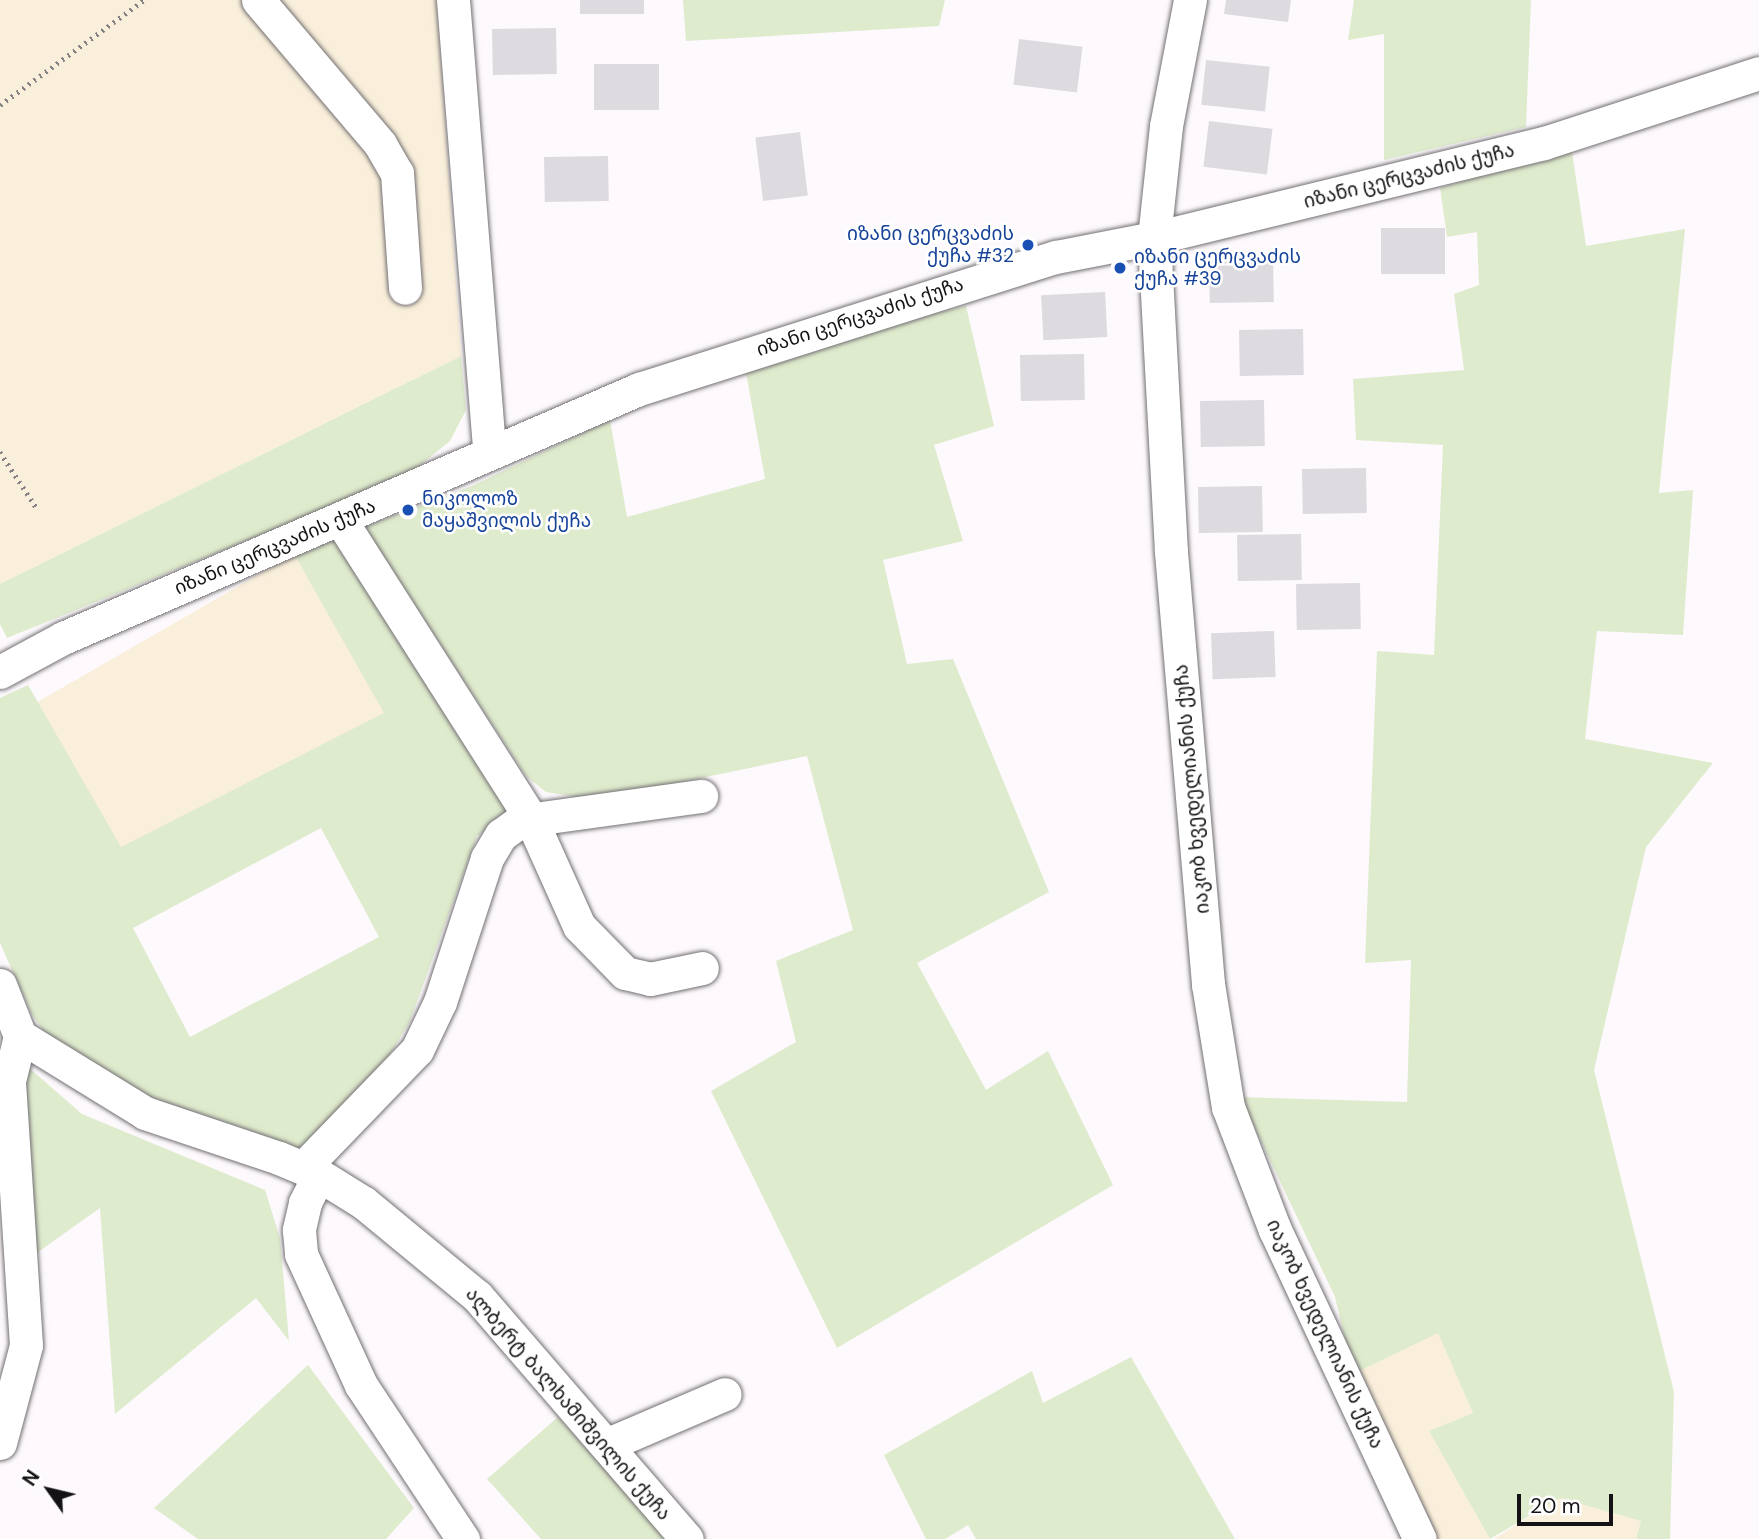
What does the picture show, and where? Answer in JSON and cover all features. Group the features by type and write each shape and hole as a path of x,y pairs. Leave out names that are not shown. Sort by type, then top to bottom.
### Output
{"street":[{"path":"258,0 380,144 397,173 405,289"},
{"path":"433,0 454,13 489,452"},
{"name":"იაკობ ხვედელიანის ქუჩა","path":"1190,0 1167,126 1154,238 1171,552 1202,914 1228,1107 1275,1230 1420,1539"},
{"name":"იზანი ცერცვაძის ქუჩა","path":"0,672 63,638 639,389 863,314 1056,257 1154,238 1544,143 1759,73"},
{"path":"341,519 531,819 579,926 625,973 650,979 702,968"},
{"path":"463,1539 361,1385 301,1254 299,1230 311,1171 417,1050 440,1002 487,858 502,835 520,821 701,796"},
{"path":"0,985 10,1040 9,1081 26,1345 0,1443"},
{"name":"ალბერტ ბალხამიშვილის ქუჩა","path":"10,1040 145,1113 311,1171 364,1203 477,1296 687,1539"},
{"path":"606,1445 725,1394"}],"path":[{"path":"0,105 144,0"},
{"path":"0,452 36,507"}],"shaded area":[{"path":"0,0 437,0 461,356 0,584"},
{"path":"294,554 386,712 128,861 37,702"},
{"path":"1438,1332 1473,1413 1429,1431 1490,1539 1433,1539 1353,1374"},
{"path":"1560,1497 1641,1521 1636,1539 1494,1539"}],"green space":[{"path":"683,0 945,0 939,26 686,41"},
{"path":"1354,0 1531,0 1526,127 1384,160 1384,34 1348,40"},
{"path":"1571,145 1586,246 1685,229 1659,493 1693,490 1683,635 1597,631 1585,739 1713,763 1646,847 1594,1070 1674,1392 1670,1539 1636,1539 1641,1521 1560,1498 1490,1539 1429,1431 1473,1413 1438,1333 1353,1374 1335,1297 1240,1097 1407,1102 1411,960 1365,963 1377,651 1434,655 1443,445 1356,440 1353,379 1464,370 1454,294 1479,285 1477,232 1447,237 1440,188"},
{"path":"966,306 994,426 934,445 963,541 883,560 907,664 953,659 1049,892 917,963 986,1090 1048,1051 1113,1185 837,1348 711,1091 796,1042 776,961 853,930 807,756 594,800 546,792 526,776 364,527 472,486 610,420 627,517 765,479 745,367 858,329"},
{"path":"461,356 466,410 450,441 408,475 7,638 0,624 0,584"},
{"path":"333,534 513,813 477,836 410,1021 386,1061 300,1154 142,1102 53,1045 31,1013 0,943 0,698 28,685 121,847 384,713 294,554","holes":["321,828 379,937 190,1037 133,928"]},
{"path":"27,1066 82,1114 265,1190 280,1238 289,1341 256,1298 115,1414 100,1208 34,1255 24,1108"},
{"path":"1131,1357 1235,1539 976,1539 968,1525 945,1539 926,1539 884,1455 1032,1371 1043,1403"},
{"path":"308,1365 414,1508 386,1539 198,1539 154,1508"},
{"path":"558,1417 668,1539 541,1539 487,1479"}],"building":[{"path":"580,0 644,0 644,14 580,14"},
{"path":"1226,0 1291,0 1288,22 1224,14"},
{"path":"556,28 557,74 493,75 492,29"},
{"path":"1019,39 1083,47 1077,92 1013,85"},
{"path":"1206,60 1270,67 1265,111 1201,105"},
{"path":"594,64 659,64 659,110 594,110"},
{"path":"1209,121 1273,129 1267,174 1203,167"},
{"path":"800,132 808,196 763,201 755,137"},
{"path":"608,156 609,201 545,202 544,157"},
{"path":"1381,228 1445,228 1445,274 1381,274"},
{"path":"1273,256 1274,302 1210,303 1209,257"},
{"path":"1105,292 1107,337 1043,340 1041,295"},
{"path":"1303,329 1304,375 1240,376 1239,330"},
{"path":"1084,354 1085,400 1021,401 1020,355"},
{"path":"1264,400 1265,446 1201,447 1200,401"},
{"path":"1366,468 1367,513 1303,514 1302,469"},
{"path":"1262,486 1263,532 1199,533 1198,487"},
{"path":"1301,534 1302,580 1238,581 1237,535"},
{"path":"1360,583 1361,629 1297,630 1296,584"},
{"path":"1274,631 1276,677 1213,679 1211,633"}],"place":[{"name":"იზანი ცერცვაძის ქუჩა #32","path":"1028,245"},
{"name":"იზანი ცერცვაძის ქუჩა #39","path":"1120,268"},
{"name":"ნიკოლოზ მაყაშვილის ქუჩა","path":"408,510"}]}
